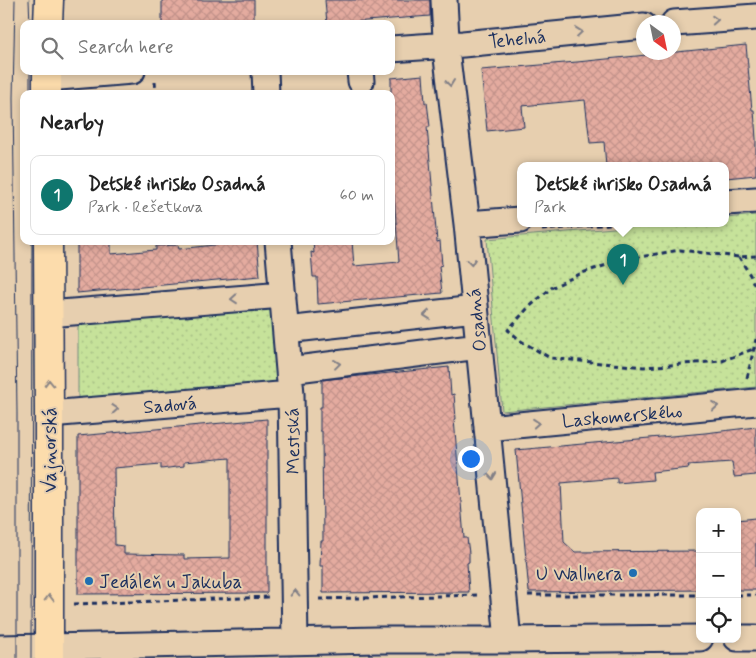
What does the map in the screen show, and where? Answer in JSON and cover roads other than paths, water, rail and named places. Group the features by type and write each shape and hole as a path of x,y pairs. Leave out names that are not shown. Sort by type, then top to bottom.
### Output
{"main road":[{"path":"48,20 49,0"},
{"name":"Vajnorská","path":"48,245 49,652"}],"street":[{"name":"Osadná","path":"444,0 447,58 467,224 508,640"},
{"path":"681,22 756,17"},
{"name":"Tehelná","path":"395,49 463,44 636,27"},
{"path":"47,81 98,75"},
{"path":"264,75 266,90"},
{"path":"729,202 756,200"},
{"path":"467,224 517,225"},
{"name":"Mestská","path":"278,245 290,382 295,641"},
{"path":"48,314 283,295"},
{"path":"286,330 475,309"},
{"name":"Sadová","path":"49,414 290,382 479,346"},
{"name":"Laskomerského","path":"487,428 751,391"},
{"path":"0,648 49,652 76,647 295,641 408,649 508,640 696,638"},
{"path":"741,638 756,638"}],"tram line":[{"path":"15,0 13,98 17,413 17,658"},
{"path":"29,0 30,20"},
{"path":"30,75 30,90"},
{"path":"31,658 32,245"}],"place":[{"name":"Detské ihrisko Osadná","path":"623,285"},
{"name":"U Wallnera","path":"633,573"},
{"name":"Jedáleň u Jakuba","path":"89,581"}]}
